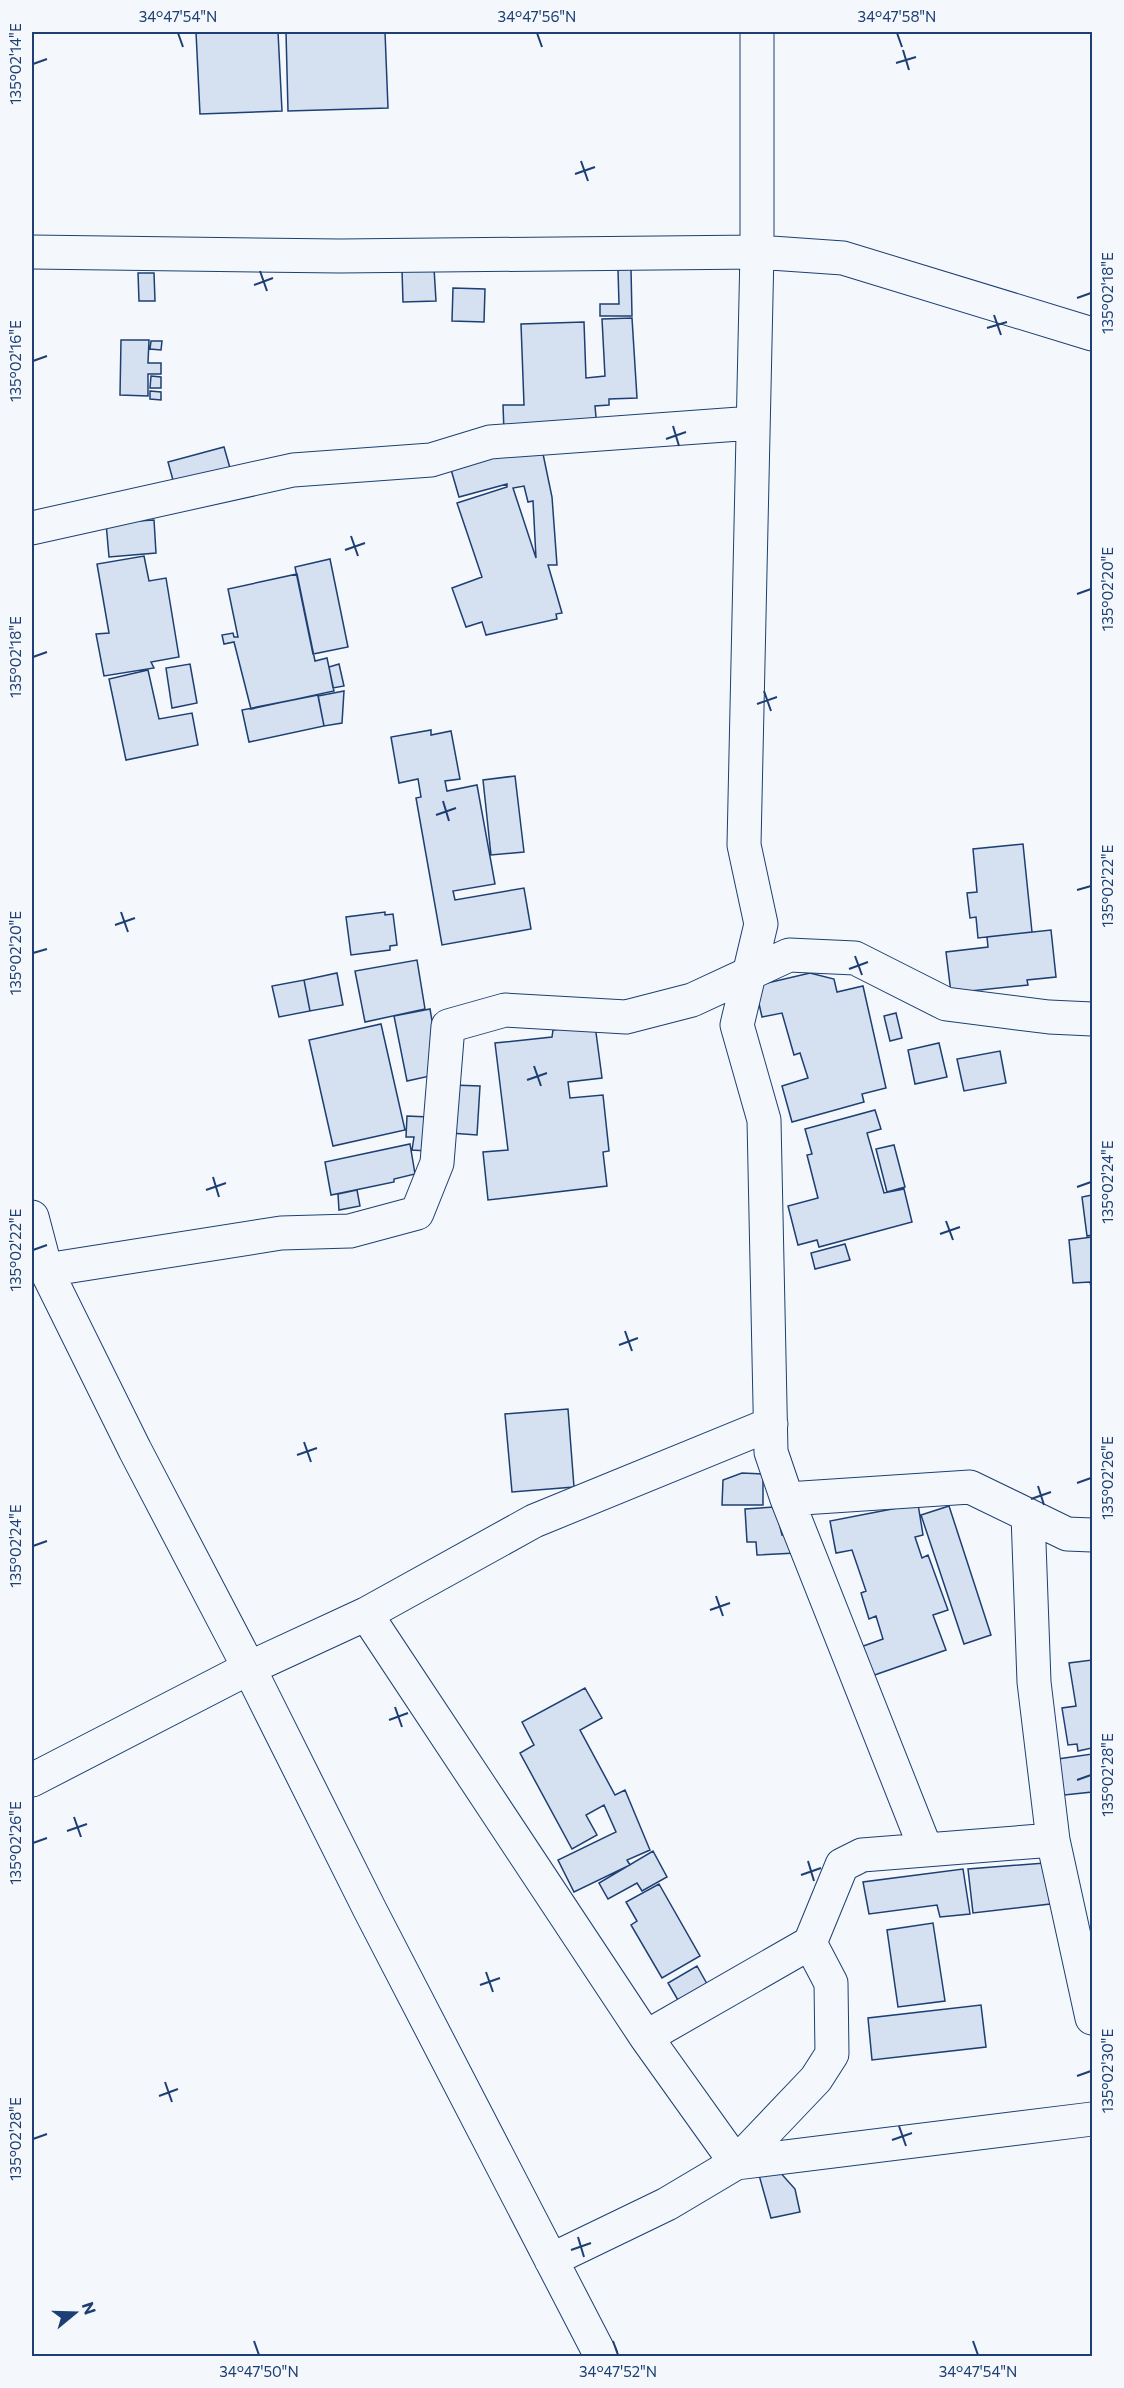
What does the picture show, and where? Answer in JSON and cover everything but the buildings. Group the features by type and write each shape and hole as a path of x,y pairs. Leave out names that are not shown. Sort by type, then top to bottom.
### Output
{"street":[{"path":"757,32 757,252 744,845 761,924 747,974 737,1025 764,1120 771,1452 926,1850"},
{"path":"32,252 340,256 757,252 843,258 1092,334"},
{"path":"32,528 293,470 431,460 490,442 753,423"},
{"path":"46,1270 281,1233 350,1231 417,1213 437,1163 448,1026 505,1010 626,1017 692,1000 789,955 855,958 946,1004 1049,1017 1092,1019"},
{"path":"32,1217 46,1270 135,1450 601,2356"},
{"path":"32,1780 249,1668 366,1614 534,1521 771,1424"},
{"path":"788,1499 970,1487 1066,1534 1092,1535"},
{"path":"1028,1515 1034,1682 1053,1840 1092,2018"},
{"path":"366,1614 646,2037 736,2163"},
{"path":"646,2037 810,1943 842,1865 862,1855 1053,1840"},
{"path":"551,2260 666,2204 736,2163 816,2079 832,2054 831,1983 810,1943"},
{"path":"736,2163 1092,2119"}]}
